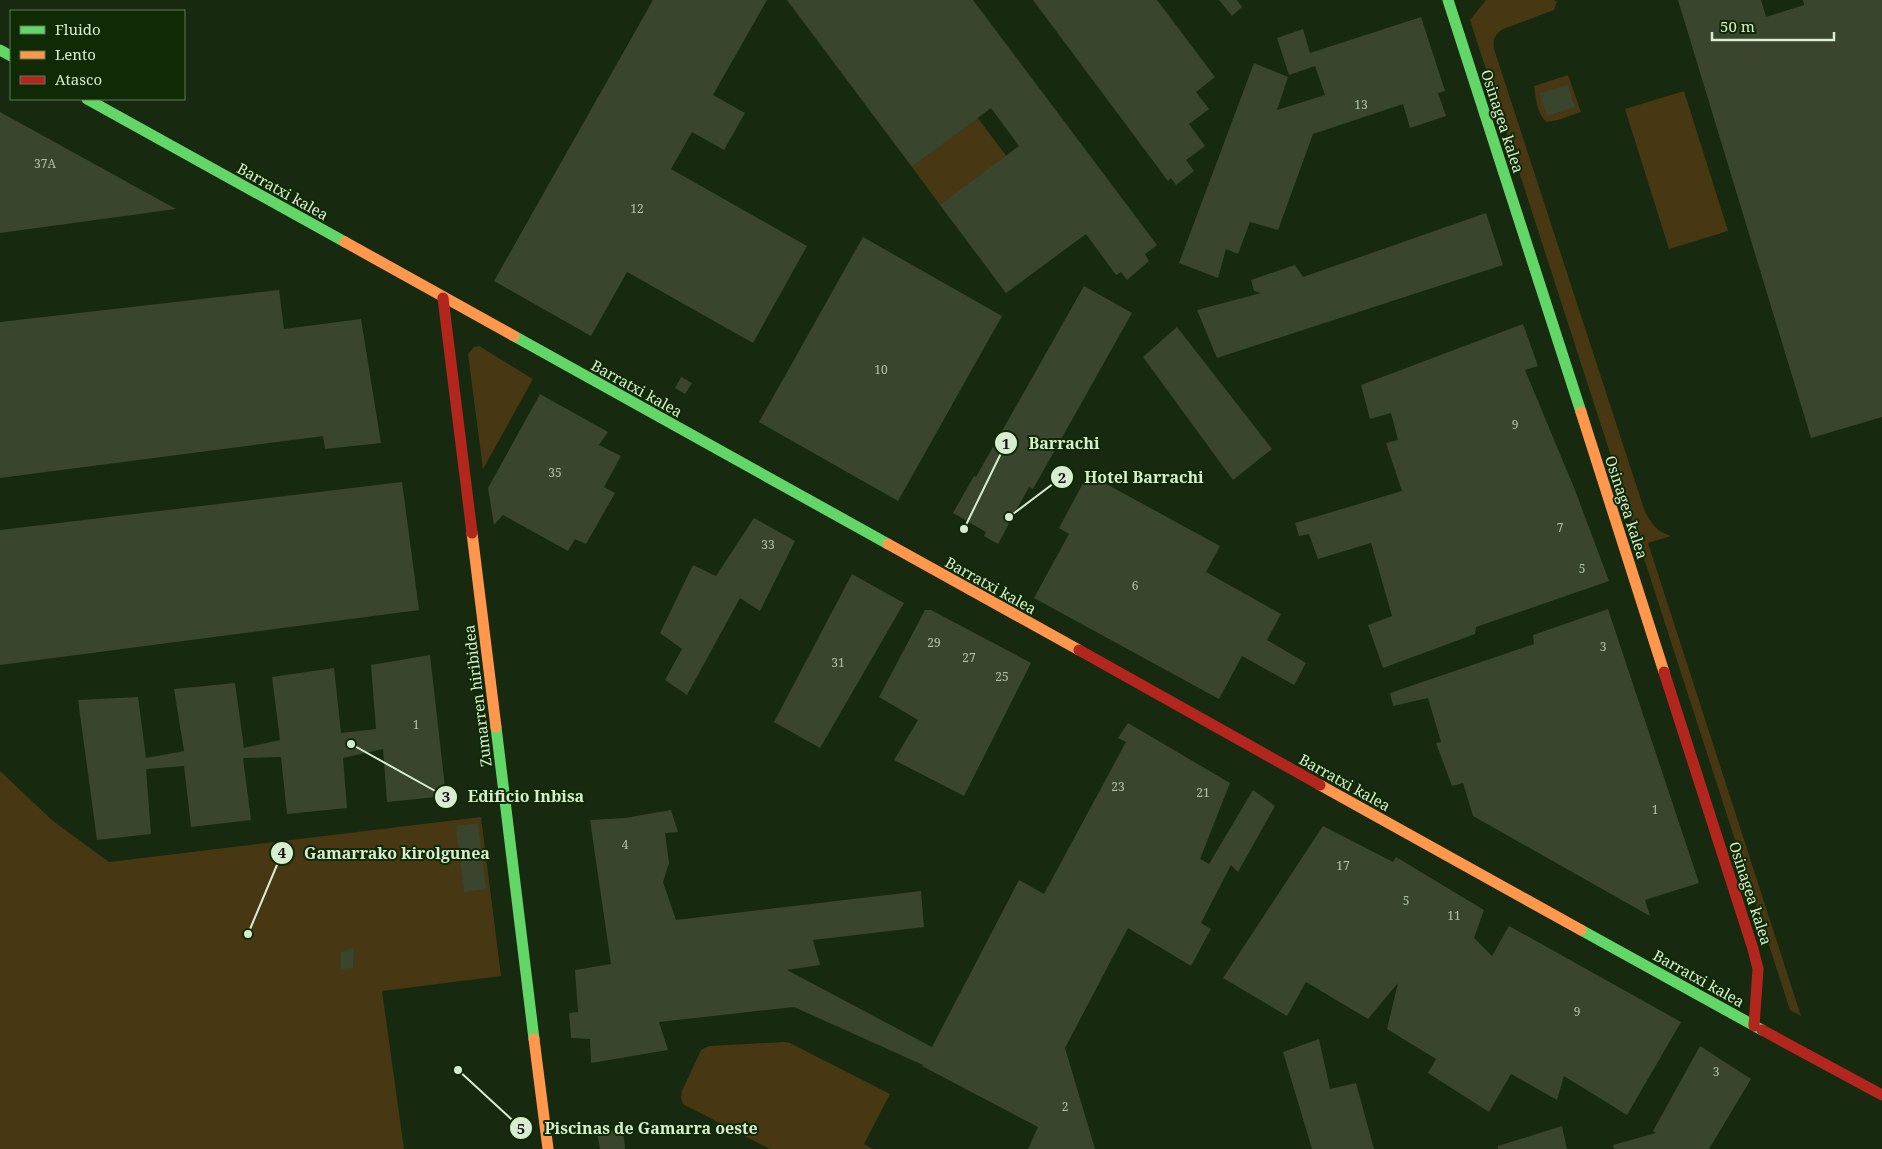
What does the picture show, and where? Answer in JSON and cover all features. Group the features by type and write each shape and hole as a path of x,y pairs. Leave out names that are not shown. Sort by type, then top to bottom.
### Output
{"street":[{"name":"Osinagea kalea","path":"1448,0 1753,949 1758,969 1754,1026"},
{"name":"Barratxi kalea","path":"89,100 1754,1026 1882,1095"},
{"name":"Zumarren hiribidea","path":"443,298 548,1149"}],"shaded area":[{"path":"1486,0 1554,0 1557,2 1554,10 1501,30 1495,38 1494,49 1645,512 1655,527 1671,536 1648,543 1801,1016 1790,1010 1470,20"},
{"path":"1568,75 1581,112 1547,122 1539,111 1534,86"},
{"path":"1684,91 1728,231 1669,249 1625,109"},
{"path":"977,117 1050,214 940,205 912,167"},
{"path":"479,346 533,379 483,469 468,354 474,347"},
{"path":"0,771 53,821 109,862 481,817 501,976 382,991 404,1149 0,1149"},
{"path":"785,1042 890,1094 864,1144 873,1149 770,1149 683,1104 681,1098 682,1091 701,1050 709,1046"}],"building":[{"path":"653,0 767,0 713,95 745,113 724,150 692,132 671,169 807,246 753,343 627,272 591,336 494,281"},
{"path":"787,0 973,0 1157,245 1145,254 1149,261 1127,280 1121,272 1116,275 1086,234 1006,293 940,205 1019,146 991,108 912,167"},
{"path":"1033,0 1157,0 1215,77 1196,92 1209,109 1189,124 1205,146 1186,160 1194,171 1176,185 1171,178 1168,181"},
{"path":"1219,0 1237,0 1242,7 1232,16"},
{"path":"1678,0 1761,0 1766,17 1804,5 1803,0 1882,0 1882,417 1811,438"},
{"path":"1421,17 1445,91 1438,93 1446,116 1410,128 1403,104 1313,134 1278,230 1250,222 1238,254 1226,249 1218,278 1179,263 1254,63 1288,77 1277,110 1325,95 1315,66 1289,75 1277,38 1303,29 1310,53"},
{"path":"1568,85 1575,107 1547,116 1539,93"},
{"path":"0,112 176,209 0,233"},
{"path":"1486,213 1503,265 1217,358 1197,310 1261,293 1254,291 1251,280 1295,265 1303,277"},
{"path":"863,237 1002,316 898,501 759,422"},
{"path":"1084,286 1132,313 1033,489 1029,487 998,544 984,536 986,532 953,513 974,476 976,477"},
{"path":"279,290 284,329 361,319 381,443 325,449 323,436 0,478 0,322"},
{"path":"1523,324 1538,366 1525,370 1575,490 1609,581 1476,627 1475,634 1383,668 1368,625 1392,616 1371,543 1318,559 1309,534 1299,536 1295,523 1402,491 1386,443 1398,440 1391,413 1370,419 1361,385"},
{"path":"1177,327 1272,449 1233,480 1143,357"},
{"path":"681,377 692,383 685,394 675,388"},
{"path":"540,394 608,432 599,445 621,456 604,487 615,493 586,544 575,539 568,551 503,515 494,525 488,488"},
{"path":"1088,474 1220,546 1206,572 1281,614 1267,640 1306,663 1294,685 1242,656 1219,699 1034,598 1069,534 1059,528"},
{"path":"402,482 419,610 0,665 0,530"},
{"path":"754,518 795,541 760,611 740,598 687,695 665,680 682,649 660,633 693,565 716,576"},
{"path":"852,574 904,603 820,748 774,722"},
{"path":"1608,609 1699,883 1645,900 1650,916 1473,816 1463,783 1452,786 1436,743 1441,742 1428,698 1393,706 1390,693 1534,644 1533,635"},
{"path":"925,610 931,610 1031,663 964,796 894,760 918,720 879,697"},
{"path":"430,655 446,796 387,802 383,749 343,758 347,808 287,814 281,757 243,758 251,820 191,827 184,766 146,769 151,834 97,840 78,700 138,697 146,758 184,751 174,689 235,683 244,748 280,740 272,677 334,668 341,733 376,729 371,665"},
{"path":"1128,723 1230,783 1200,859 1209,864 1253,790 1275,806 1238,872 1231,865 1201,923 1211,929 1191,966 1128,928 1065,1048 1095,1149 1028,1149 1038,1127 923,1065 794,1007 659,1022 668,1050 591,1063 590,1039 571,1038 569,1013 578,1012 575,970 611,964 590,820 625,818 671,810 678,832 665,833 669,863 663,882 676,920 921,891 924,927 813,940 820,965 787,970 932,1047 1019,880 1044,894 1126,742 1118,738"},
{"path":"478,823 486,889 464,892 456,826"},
{"path":"1323,826 1393,862 1396,857 1484,910 1474,938 1492,956 1509,926 1681,1022 1627,1115 1564,1076 1557,1100 1511,1074 1489,1112 1428,1073 1436,1059 1387,1029 1398,983 1368,1019 1306,982 1287,1016 1223,978"},
{"path":"354,948 353,968 341,969 341,952"},
{"path":"1319,1039 1330,1089 1356,1083 1374,1149 1312,1149 1283,1052"},
{"path":"1700,1046 1751,1079 1709,1149 1614,1149 1613,1145 1656,1133 1653,1131"},
{"path":"1562,1126 1567,1149 1498,1149 1498,1146"},
{"path":"623,1129 625,1149 600,1149 597,1133"}],"traffic: fast":[{"path":"1448,0 1581,412"},
{"path":"0,50 10,55"},
{"path":"89,100 345,242"},
{"path":"514,336 888,544"},
{"path":"496,727 534,1039"},
{"path":"1581,930 1762,1030"}],"traffic: slow":[{"path":"345,242 514,336"},
{"path":"1581,412 1664,672"},
{"path":"472,533 496,727"},
{"path":"888,544 1079,650"},
{"path":"1320,785 1581,930"},
{"path":"534,1039 548,1149"}],"traffic: jam":[{"path":"443,298 472,533"},
{"path":"1079,650 1320,785"},
{"path":"1664,672 1753,949 1758,969 1754,1026"},
{"path":"1762,1030 1882,1095"}],"place":[{"name":"Hotel Barrachi","path":"1009,517"},
{"name":"Barrachi","path":"964,529"},
{"name":"Edificio Inbisa","path":"351,744"},
{"name":"Gamarrako kirolgunea","path":"248,934"},
{"name":"Piscinas de Gamarra oeste","path":"458,1070"}]}
